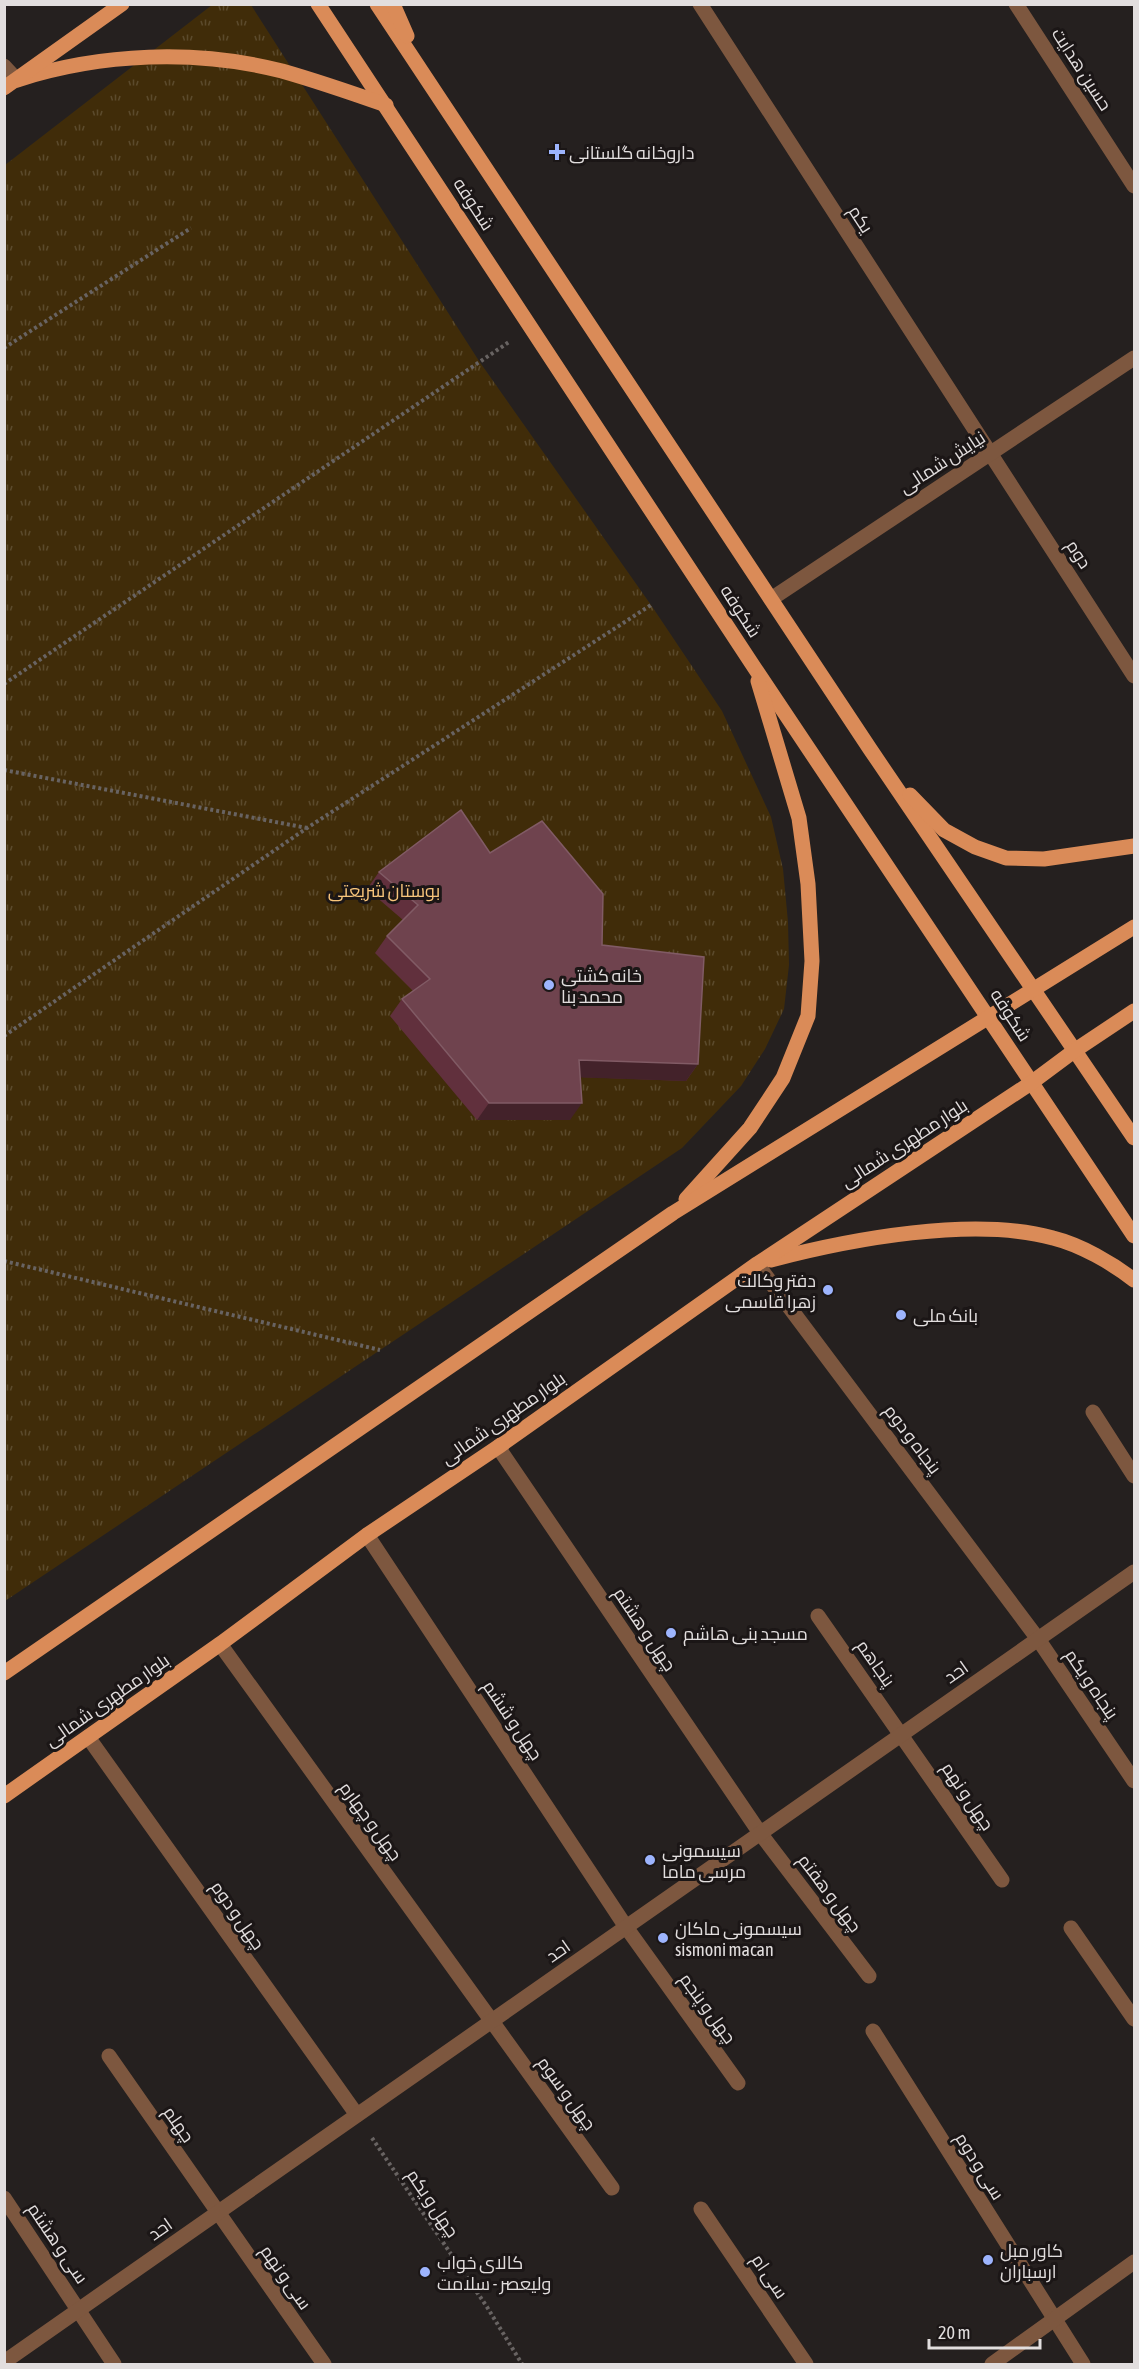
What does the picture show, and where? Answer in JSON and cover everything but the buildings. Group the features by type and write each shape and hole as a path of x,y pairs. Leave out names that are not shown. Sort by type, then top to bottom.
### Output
{"main road":[{"path":"11,84 122,4"},
{"name":"شکوفه","path":"318,4 754,667 1134,1236"},
{"name":"شکوفه","path":"377,4 870,748 1134,1138"},
{"path":"393,4 420,70"},
{"path":"11,84 49,69 106,60 172,56 231,61 280,71 386,105"},
{"path":"673,1213 750,1128 783,1078 808,1016 812,950 808,884 799,818 754,667"},
{"path":"870,748 915,801 944,830 975,847 1006,858 1044,859 1134,846"},
{"path":"4,1674 673,1213 1134,927"},
{"name":"بلوار مطهری شمالی","path":"4,1796 220,1644 367,1535 498,1447 757,1264 1031,1083 1134,1011"},
{"path":"757,1264 803,1251 859,1241 929,1232 992,1229 1054,1238 1113,1264 1134,1280"}],"street":[{"name":"یکم","path":"700,4 990,454"},
{"name":"حسین هدایت","path":"1016,4 1134,186"},
{"path":"4,66 11,84"},
{"name":"نیایش شمالی","path":"771,599 1134,358"},
{"name":"دوم","path":"990,454 1134,676"},
{"name":"پنجاه و دوم","path":"757,1264 1038,1639"},
{"path":"1093,1412 1134,1476"},
{"name":"چهل و هشتم","path":"498,1447 760,1833"},
{"name":"چهل و ششم","path":"367,1535 626,1927"},
{"name":"احد","path":"4,2362 1134,1572"},
{"name":"پنجاهم","path":"818,1616 902,1734"},
{"name":"پنجاه و یکم","path":"1038,1639 1134,1781"},
{"name":"چهل و چهارم","path":"220,1644 491,2022"},
{"name":"چهل و نهم","path":"902,1734 1002,1880"},
{"name":"چهل و دوم","path":"88,1737 357,2115"},
{"name":"چهل و هفتم","path":"760,1833 868,1976"},
{"name":"چهل و پنجم","path":"626,1927 738,2083"},
{"path":"1071,1928 1134,2019"},
{"name":"چهل و سوم","path":"491,2022 612,2188"},
{"name":"سی و دوم","path":"873,2031 1083,2364"},
{"name":"چهلم","path":"109,2056 217,2213"},
{"name":"سی و هشتم","path":"4,2198 114,2364"},
{"name":"سی ام","path":"701,2209 806,2364"},
{"name":"سی و نهم","path":"217,2213 324,2364"},
{"path":"992,2364 1134,2262"}],"path":[{"path":"4,348 191,228"},
{"path":"4,684 532,327"},
{"path":"4,1036 307,828 651,606"},
{"path":"4,770 307,828"},
{"path":"4,1261 380,1350"},
{"name":"چهل و یکم","path":"357,2115 487,2307 522,2364"}],"green space":[{"name":"بوستان شریعتی","path":"212,5 251,5 479,361 651,605 722,711 771,817 783,869 789,965 784,1009 765,1049 741,1086 682,1148 5,1601 5,165"}],"place":[{"name":"داروخانه گلستانی","path":"557,152"},
{"name":"خانه کشتی محمد بنا","path":"549,985"},
{"name":"دفتر وکالت زهرا قاسمی","path":"828,1290"},
{"name":"بانک ملی","path":"901,1315"},
{"name":"مسجد بنی هاشم","path":"671,1633"},
{"name":"سیسمونی مرسی ماما","path":"650,1860"},
{"name":"سیسمونی ماکان sismoni macan","path":"663,1938"},
{"name":"كاور مبل ارسباران","path":"988,2260"},
{"name":"کالای خواب ولیعصر - سلامت","path":"425,2272"}]}
